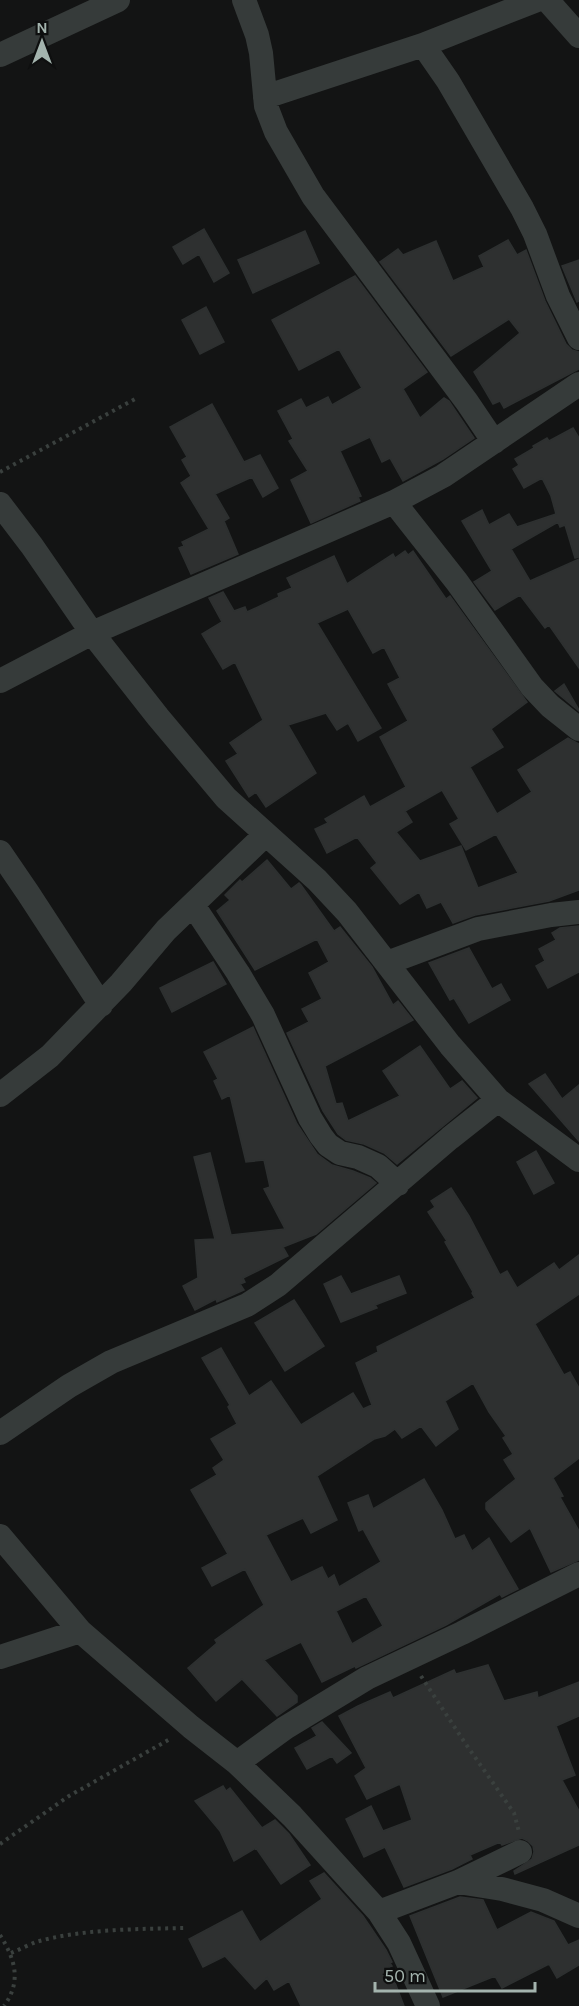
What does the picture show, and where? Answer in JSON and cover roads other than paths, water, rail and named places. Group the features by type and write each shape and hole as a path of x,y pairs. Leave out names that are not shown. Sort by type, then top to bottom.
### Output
{"street":[{"path":"0,55 118,0"},
{"path":"243,0 257,35 265,97 276,132 313,196 467,402 494,442"},
{"path":"265,97 423,45 537,0"},
{"path":"548,0 579,36"},
{"path":"423,45 447,81 522,208 535,234 558,296 579,338"},
{"path":"0,681 92,633 394,502 442,476 579,384"},
{"path":"394,502 457,582 532,687 550,706 579,729"},
{"path":"0,504 92,633 226,798 317,880 347,912 450,1045 498,1100 579,1160"},
{"path":"0,1095 50,1056 101,1005 166,930 265,835"},
{"path":"0,852 101,1005"},
{"path":"193,905 238,973 262,1015 310,1118 321,1136 328,1145 340,1153 358,1157 378,1166 398,1184"},
{"path":"387,963 478,929 579,912"},
{"path":"0,1433 69,1386 111,1362 247,1305 278,1285 450,1138 498,1100"},
{"path":"0,1536 80,1631 191,1727 237,1763 292,1815 379,1911 399,1943 428,2006"},
{"path":"237,1763 334,1696 579,1574"},
{"path":"0,1657 80,1631"},
{"path":"379,1911 458,1882 520,1852"},
{"path":"458,1882 502,1889 543,1900 579,1916"}]}
